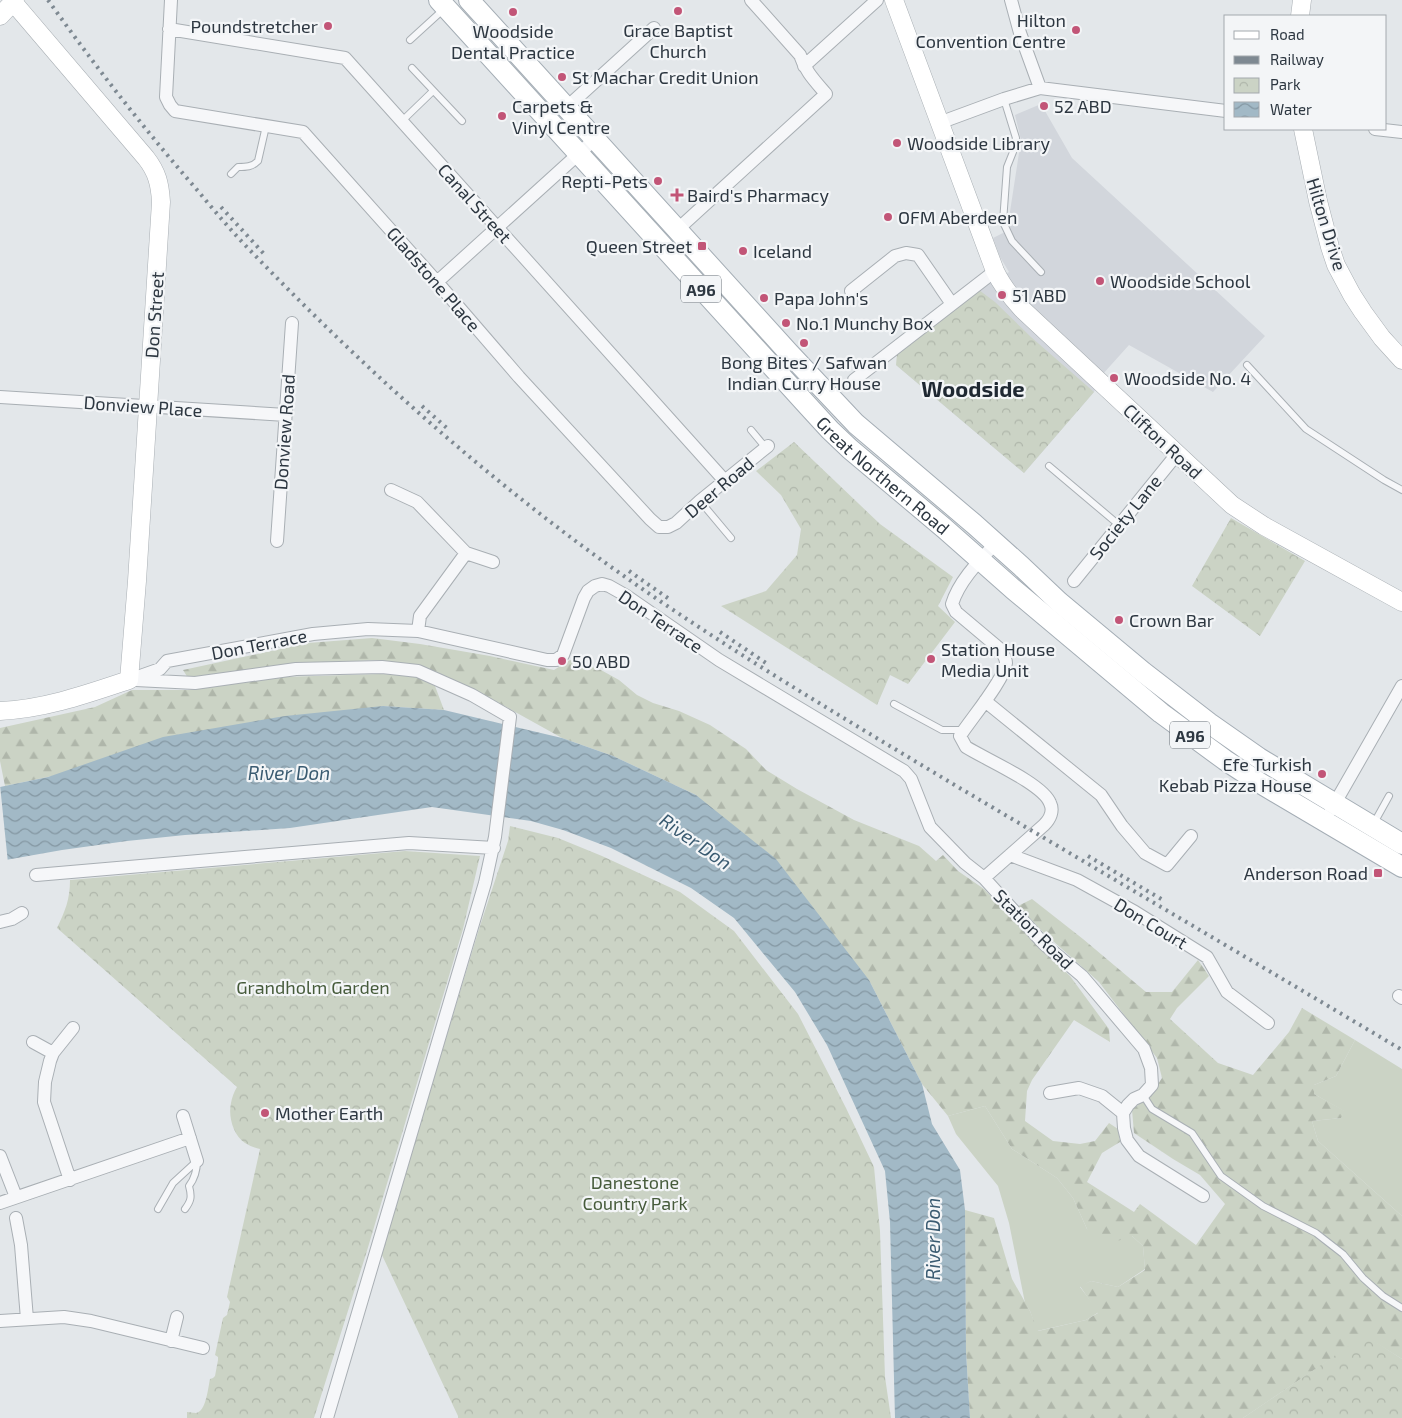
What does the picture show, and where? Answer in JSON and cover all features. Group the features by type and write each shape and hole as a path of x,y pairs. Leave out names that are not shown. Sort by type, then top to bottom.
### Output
{"main road":[{"name":"A96","path":"469,0 677,230"},
{"name":"Great Northern Road","path":"443,4 830,430 850,449 980,559 1013,590 1161,713 1225,760 1290,802 1402,867"},
{"name":"Great Northern Road","path":"677,230 856,424 1021,566 1059,602 1192,710 1259,758 1334,804"},
{"name":"A96","path":"1334,804 1402,844"}],"street":[{"path":"169,29 171,0"},
{"path":"677,230 826,94 810,76 800,54 751,0"},
{"path":"804,66 877,0"},
{"name":"Clifton Road","path":"894,0 996,271 1007,292 1022,309 1232,505 1264,526 1402,602"},
{"path":"1011,0 1020,33 1040,88"},
{"path":"1300,15 1302,0"},
{"name":"Don Street","path":"6,5 134,143 153,168 161,188 161,215 129,680"},
{"path":"566,108 654,28"},
{"name":"Gladstone Place","path":"169,29 166,96 170,105 176,111 303,132 519,377 650,520 659,527 668,527"},
{"name":"Canal Street","path":"169,29 344,58 725,481"},
{"path":"939,123 1040,88 1224,111"},
{"name":"Hilton Drive","path":"1303,130 1312,179 1336,265 1363,312 1382,338 1402,360"},
{"path":"1384,130 1402,132"},
{"path":"437,282 595,139"},
{"path":"851,291 896,256 906,253 918,255 952,304"},
{"path":"854,380 996,271"},
{"name":"Donview Road","path":"277,542 292,323"},
{"name":"Donview Place","path":"0,397 286,416"},
{"name":"Deer Road","path":"668,527 684,516 767,447"},
{"name":"Society Lane","path":"1074,581 1177,454"},
{"path":"391,490 417,502 466,554 493,562"},
{"path":"964,730 997,683 1006,661 1004,655 994,643 956,612 952,604 973,568 995,544"},
{"path":"418,631 420,616 466,554"},
{"name":"Don Terrace","path":"129,680 160,669 167,661 313,634 368,629 418,631 547,660 556,660 563,655 586,594 595,586 602,584 625,595 719,660 904,771 911,779 930,826 965,862 984,878"},
{"path":"0,712 35,708 129,680 194,683 296,669 382,667 418,671 472,695 510,717 494,842 485,883 326,1418"},
{"path":"1324,822 1402,686"},
{"path":"985,701 1101,795 1122,826 1145,853 1167,865 1190,836"},
{"name":"Station Road","path":"964,730 960,736 966,747 1038,788 1050,802 1052,810 1048,821 984,878 1044,944 1082,976 1144,1049 1151,1068 1152,1085 1142,1095"},
{"path":"36,875 409,843 494,842"},
{"name":"Don Court","path":"1010,855 1077,880 1135,912 1207,957 1227,992 1268,1023"},
{"path":"0,922 12,919 22,913"},
{"path":"70,1180 44,1102 45,1082 53,1054 73,1028"},
{"path":"33,1042 53,1054"},
{"path":"1050,1093 1079,1088 1102,1096 1123,1113"},
{"path":"1142,1095 1134,1099 1123,1113 1127,1140 1138,1156 1203,1196"},
{"path":"182,1116 197,1161"},
{"path":"0,1203 190,1138"},
{"path":"0,1156 16,1197"},
{"path":"16,1218 21,1245 27,1319"},
{"path":"0,1322 64,1317 91,1321 203,1348"},
{"path":"171,1341 177,1317"}],"lane":[{"path":"410,40 443,4"},
{"path":"412,68 462,121"},
{"path":"402,121 433,91"},
{"path":"1004,99 1016,138 1008,167 1003,222 1012,241 1041,272"},
{"path":"231,174 238,167 246,168 258,161 266,126"},
{"path":"1247,365 1306,428 1402,490"},
{"path":"751,430 767,447"},
{"path":"1049,466 1119,525"},
{"path":"700,501 731,538"},
{"path":"894,704 942,730 964,730"},
{"path":"1373,827 1389,796"},
{"path":"1142,1095 1152,1109 1192,1133 1221,1176 1263,1206 1316,1232 1343,1254 1363,1278 1383,1296 1402,1308"},
{"path":"184,1209 191,1201 189,1186 195,1178 197,1161"},
{"path":"158,1209 173,1183 197,1161"}],"shaded area":[{"name":"Woodside School","path":"1041,104 1072,158 1265,336 1213,392 1129,345 1102,375 1094,392 1024,473 896,365 979,290 1009,272 1000,257 993,238 1007,231 1021,140 1015,115"}],"green space":[{"path":"979,290 995,302 1031,337 1094,392 1024,473 896,365 897,354"},
{"path":"794,442 880,524 953,577 938,606 955,622 908,684 890,675 877,705 721,606 766,591 797,555 801,529 781,495 756,471"},
{"path":"1231,518 1305,561 1260,636 1192,586"},
{"path":"372,638 490,656 554,670 570,660 601,670 619,680 637,695 710,725 746,749 766,770 854,820 919,846 936,861 943,855 958,871 984,889 1031,939 1070,976 1109,1029 1110,1042 1074,1020 1032,1080 1027,1091 1025,1121 1053,1141 1080,1144 1095,1141 1109,1123 1118,1129 1120,1142 1102,1153 1087,1182 1134,1212 1140,1204 1196,1245 1225,1204 1200,1175 1134,1133 1132,1110 1153,1092 1162,1078 1157,1058 1099,982 1044,933 1018,906 1032,899 1146,992 1172,992 1198,960 1209,976 1177,1008 1170,1019 1218,1063 1253,1075 1289,1032 1302,1008 1355,1040 1336,1076 1314,1085 1314,1094 1345,1111 1341,1118 1312,1121 1318,1141 1402,1216 1402,1359 1365,1336 1243,1418 970,1418 966,1352 965,1210 994,1218 1012,1279 1030,1311 1038,1331 1086,1320 1098,1313 1080,1286 1091,1281 1118,1287 1145,1270 1143,1246 1132,1236 1106,1245 1087,1229 1073,1198 1057,1178 1012,1149 985,1106 948,1116 922,1084 869,980 696,795 613,756 562,738 490,698 415,665 376,660 295,664 188,678 183,670 308,643"},
{"path":"412,675 435,686 444,710 383,706 5,786 0,761 0,728 95,707 132,690 188,690 281,677"},
{"name":"Danestone Country Park","path":"510,826 558,838 680,892 734,931 798,1014 874,1167 880,1231 885,1377 891,1418 458,1418 381,1253 479,929 508,841"},
{"name":"Grandholm Garden","path":"405,851 480,856 463,929 366,1254 314,1418 187,1418 187,1412 196,1413 202,1409 210,1379 215,1376 218,1357 215,1355 223,1318 227,1315 230,1302 227,1297 260,1149 241,1140 232,1125 230,1108 237,1087 57,928 69,894 70,880"},
{"path":"1355,1040 1402,1069 1402,1216 1318,1141 1312,1121 1341,1118 1344,1111 1314,1094 1314,1085 1336,1076"},
{"path":"985,1106 1012,1149 1057,1178 1073,1198 1087,1229 1132,1236 1143,1246 1145,1269 1118,1287 1091,1281 1080,1287 1099,1312 1086,1320 1037,1331 1025,1303 1009,1223 998,1186 956,1134 948,1116"},
{"path":"1365,1335 1402,1359 1402,1418 1243,1418"}],"water":[{"name":"River Don","path":"383,706 444,710 562,738 613,756 696,795 776,859 869,980 922,1084 932,1124 960,1170 965,1210 966,1352 970,1418 895,1418 890,1222 885,1171 827,1045 795,992 734,918 691,888 611,848 563,830 531,821 432,807 290,828 127,841 0,861 0,787 48,777 163,737 285,716"}],"pier":[{"path":"0,785 8,863 0,863"}],"railway":[{"path":"48,0 140,121 244,244 380,378 451,441 525,502 628,579 734,650 953,784 1402,1050"},
{"path":"221,207 265,255"},
{"path":"422,406 448,429"},
{"path":"629,571 672,601"},
{"path":"720,632 766,663"},
{"path":"1088,856 1163,900"}],"place":[{"name":"Grace Baptist Church","path":"678,11"},
{"name":"Woodside Dental Practice","path":"513,12"},
{"name":"Poundstretcher","path":"328,26"},
{"name":"Hilton Convention Centre","path":"1076,30"},
{"name":"St Machar Credit Union","path":"562,77"},
{"name":"52 ABD","path":"1044,106"},
{"name":"Carpets & Vinyl Centre","path":"502,116"},
{"name":"Woodside Library","path":"897,143"},
{"name":"Repti-Pets","path":"658,181"},
{"name":"Baird's Pharmacy","path":"677,195"},
{"name":"OFM Aberdeen","path":"888,217"},
{"name":"Queen Street","path":"702,246"},
{"name":"Iceland","path":"743,251"},
{"name":"Woodside School","path":"1100,281"},
{"name":"51 ABD","path":"1002,295"},
{"name":"Papa John's","path":"764,298"},
{"name":"No.1 Munchy Box","path":"786,323"},
{"name":"Bong Bites / Safwan Indian Curry House","path":"804,343"},
{"name":"Woodside No. 4","path":"1114,378"},
{"name":"Crown Bar","path":"1119,620"},
{"name":"Station House Media Unit","path":"931,659"},
{"name":"50 ABD","path":"562,661"},
{"name":"Efe Turkish Kebab Pizza House","path":"1322,774"},
{"name":"Anderson Road","path":"1378,873"},
{"name":"Mother Earth","path":"265,1113"}],"district":[{"name":"Woodside","path":"973,388"}]}
